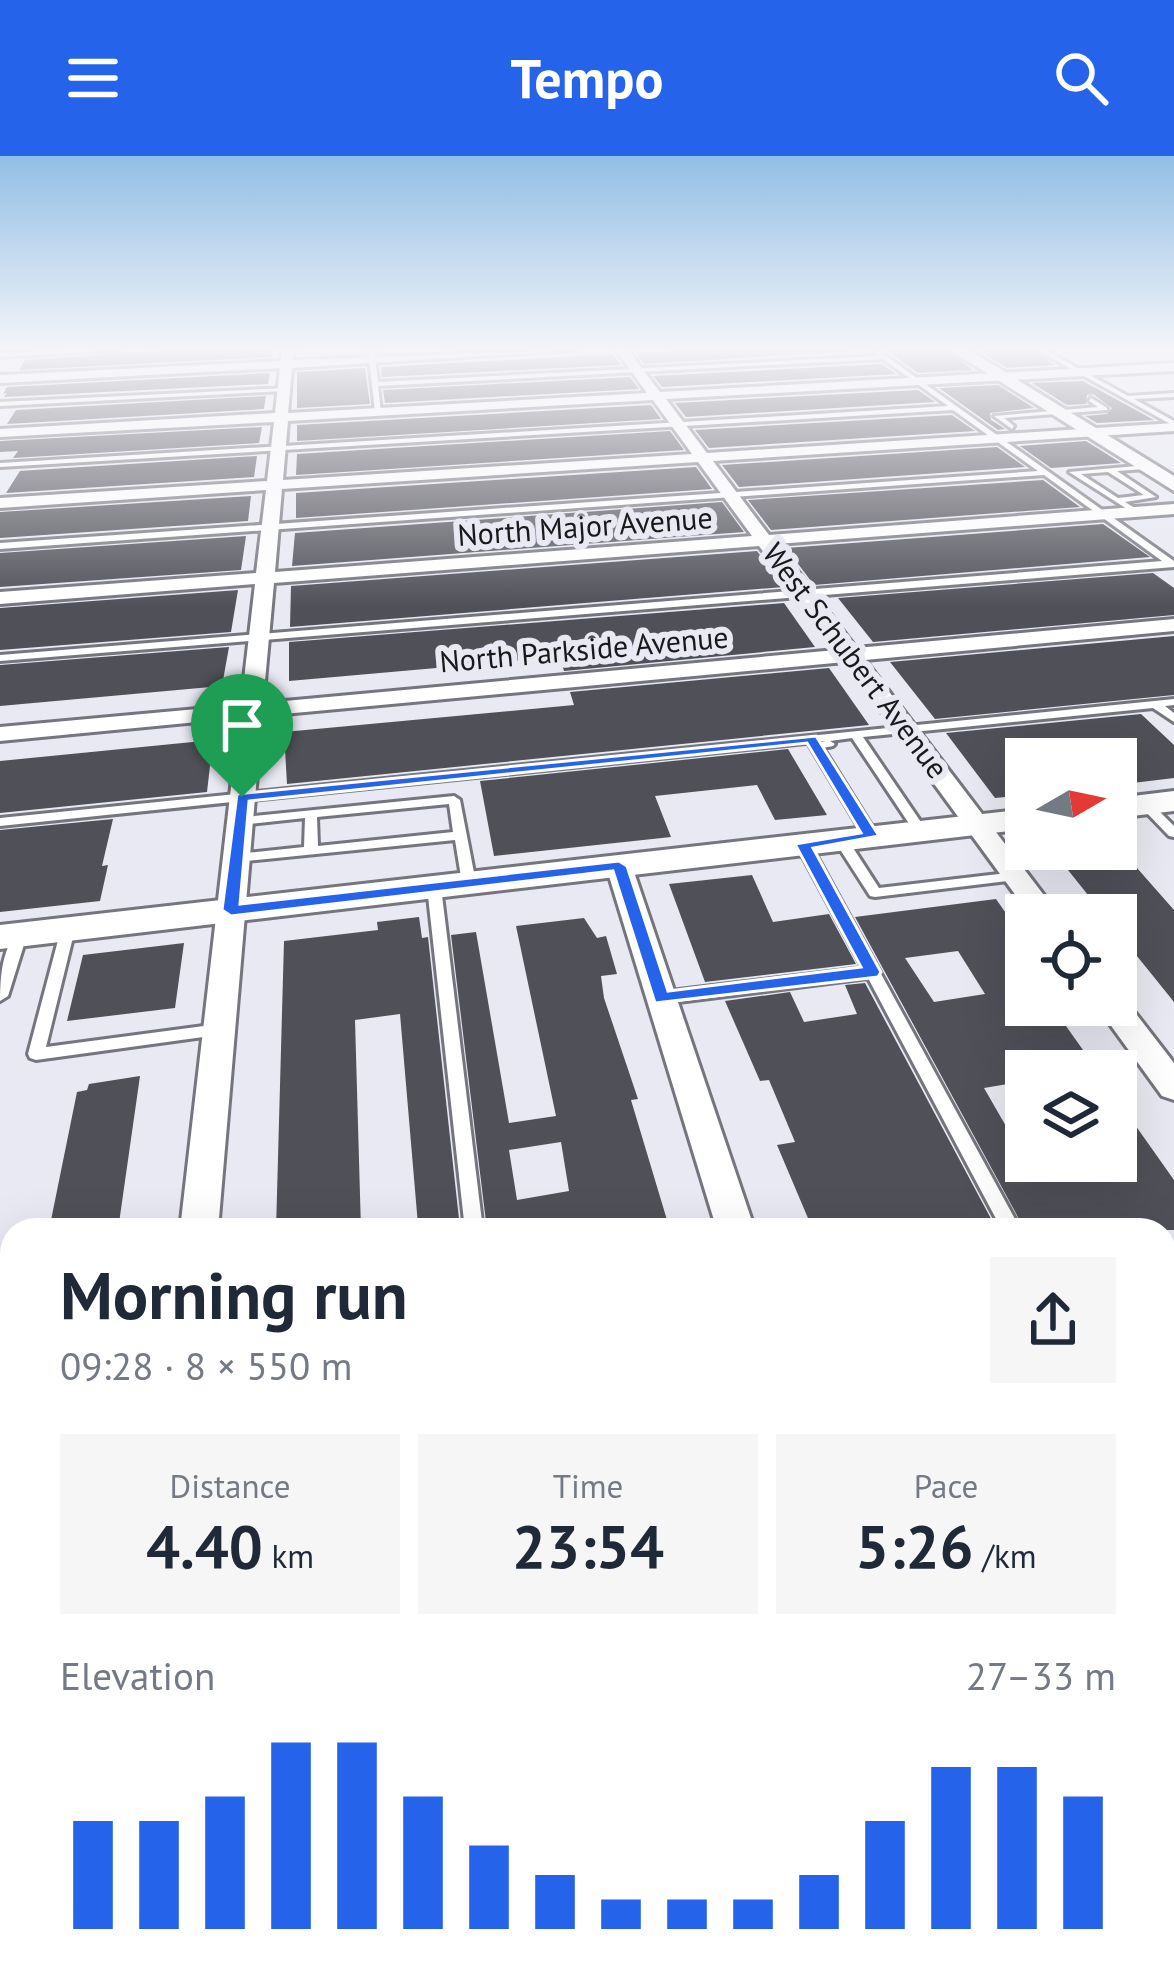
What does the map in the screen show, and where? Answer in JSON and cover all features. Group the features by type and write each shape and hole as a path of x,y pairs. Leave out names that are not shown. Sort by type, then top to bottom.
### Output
{"main road":[{"path":"1094,435 1174,485"}],"street":[{"path":"200,1218 279,435"},
{"name":"West Schubert Avenue","path":"686,435 1029,894"},
{"path":"0,503 1052,435"},
{"name":"North Major Avenue","path":"0,598 765,540 1110,507 1171,512"},
{"name":"North Parkside Avenue","path":"0,734 1174,626"},
{"path":"10,936 1005,821"},
{"path":"619,866 732,1218"},
{"path":"1128,1026 1174,1087"}],"lane":[{"path":"0,465 494,435"},
{"path":"993,435 1045,472 1110,507 1152,497 1109,469"},
{"path":"1145,467 1073,472 1172,564"},
{"path":"0,546 1045,472"},
{"path":"0,658 1172,564"},
{"path":"0,822 241,809 906,729 1174,702"},
{"path":"1156,704 1174,719"},
{"path":"858,738 921,831"},
{"path":"814,742 875,893 1016,876"},
{"path":"241,809 311,814 454,800 469,883"},
{"path":"1145,805 1174,833"},
{"path":"311,814 311,850"},
{"path":"236,858 461,835"},
{"path":"803,844 1005,1218"},
{"path":"434,887 473,1218"},
{"path":"68,929 36,1054 219,1030"},
{"path":"0,996 10,936"},
{"path":"662,998 872,972"}],"building":[{"path":"260,435 259,443 13,458 18,451 0,452 0,441"},
{"path":"297,435 388,435 297,441"},
{"path":"597,435 673,435 684,450 296,475 297,454"},
{"path":"699,435 905,435 709,448"},
{"path":"1086,441 1121,463 1051,468 1020,446"},
{"path":"997,447 1025,467 739,487 722,465"},
{"path":"257,456 254,477 6,493 20,471 3,472"},
{"path":"696,467 712,489 296,518 296,493"},
{"path":"1043,480 1080,507 771,530 748,500"},
{"path":"251,496 248,521 0,538 0,512"},
{"path":"722,502 744,532 292,566 295,533"},
{"path":"1103,524 1150,557 814,585 786,548"},
{"path":"246,536 241,570 0,587 0,553"},
{"path":"757,551 784,587 290,627 291,586"},
{"path":"1153,573 1174,588 1174,615 873,642 838,598"},
{"path":"238,590 231,632 0,650 0,608"},
{"path":"784,603 815,647 564,671 560,657 289,681 289,642"},
{"path":"1174,636 1174,695 935,719 890,662"},
{"path":"229,647 222,686 0,706 0,665"},
{"path":"829,668 869,725 287,784 284,732 574,705 570,692"},
{"path":"1141,714 1174,745 1174,778 1137,782 1137,738 1005,738 1005,797 995,798 946,733"},
{"path":"213,740 207,792 0,813 0,761"},
{"path":"788,749 827,815 775,820 757,785 655,796 671,837 494,856 480,781"},
{"path":"113,819 100,901 0,912 0,830"},
{"path":"1137,868 1174,910 1174,1002 1137,956 1137,894 1087,894 1068,870"},
{"path":"752,875 773,922 829,914 856,964 705,982 669,884"},
{"path":"996,899 1005,912 1005,1026 1066,1026 1083,1050 1005,1050 1005,1084 984,1088 1005,1124 1005,1182 1137,1182 1137,1128 1174,1180 1174,1218 1018,1218 855,917","holes":["958,951 985,994 934,1002 905,958"]},
{"path":"419,917 422,938 428,937 459,1218 417,1218 400,1014 355,1020 361,1218 276,1218 284,941 378,930 377,922"},
{"path":"584,918 597,938 606,936 617,974 601,976 604,998 638,1099 631,1100 666,1218 486,1218 451,935 476,932 509,1123 556,1116 516,926","holes":["561,1142 569,1191 517,1200 509,1150"]},
{"path":"184,943 175,1008 67,1021 83,955"},
{"path":"865,983 991,1218 808,1218 777,1145 795,1142 769,1080 760,1081 725,1001 790,992 804,1022 857,1014 845,985"},
{"path":"140,1076 120,1218 51,1218 77,1092 87,1090 89,1084"}],"route":[{"path":"812,739 871,836 803,844 872,972 662,998 619,866 231,910 242,797 812,739"}]}
